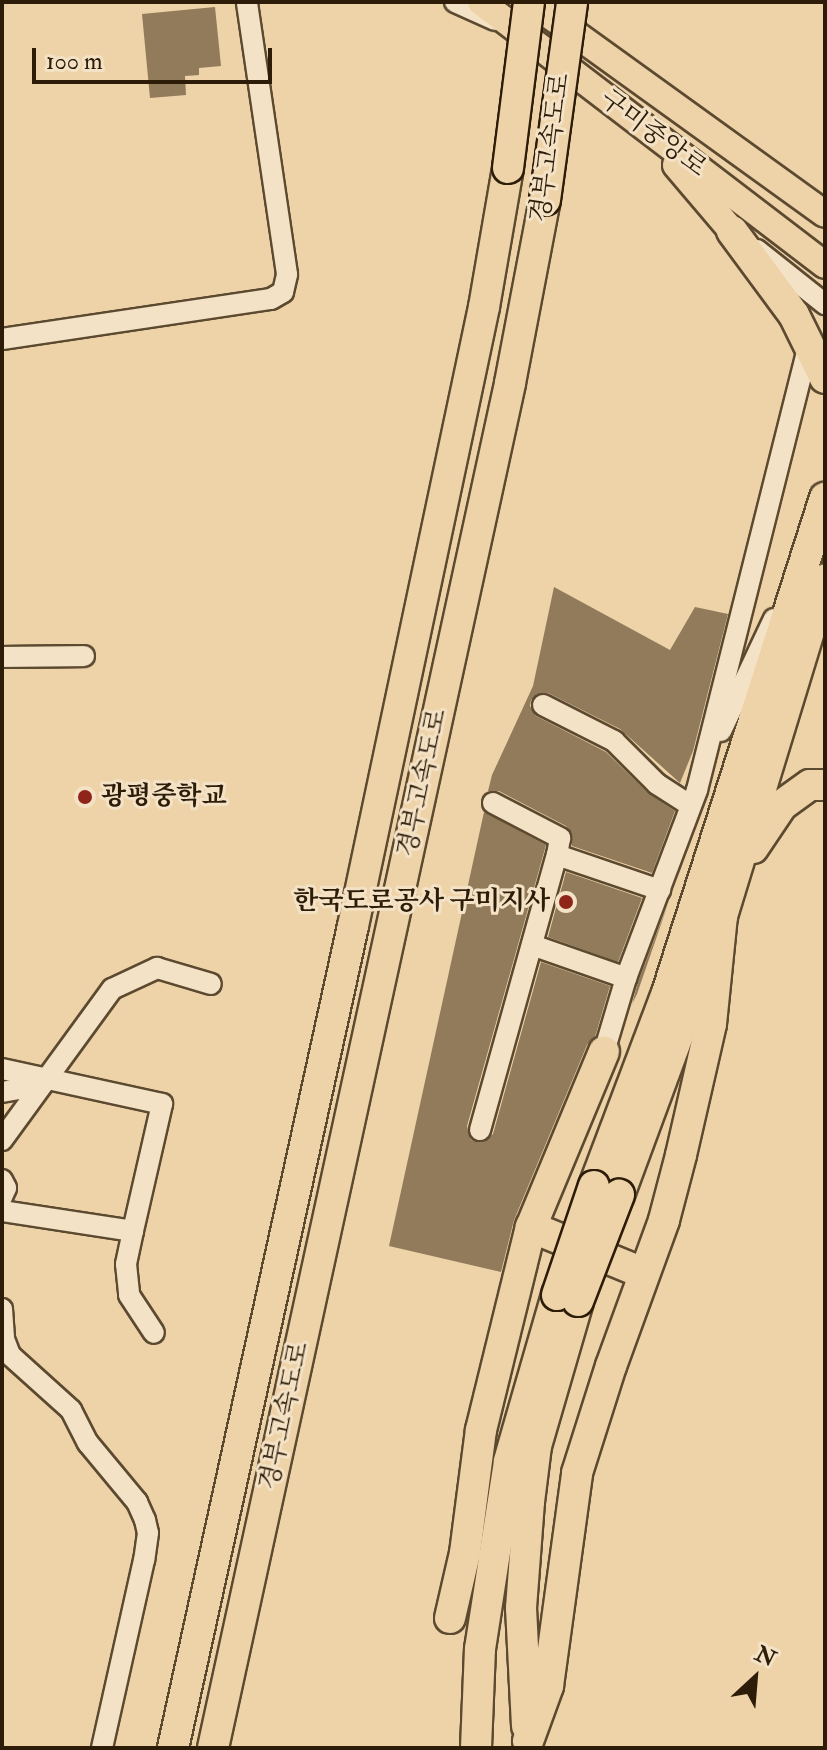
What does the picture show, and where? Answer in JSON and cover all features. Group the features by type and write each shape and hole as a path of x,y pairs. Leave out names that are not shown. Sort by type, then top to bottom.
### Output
{"highway":[{"name":"경부고속도로","path":"213,1748 503,414 545,200 572,2"},
{"name":"경부고속도로","path":"173,1748 353,926 484,307 508,168 525,11"},
{"path":"732,231 794,315 825,378"},
{"path":"476,1748 480,1649 509,1461 606,1190 825,498"},
{"path":"606,1190 722,916 825,579"},
{"path":"734,877 782,805 810,785 825,785"},
{"path":"528,1744 548,1686 577,1473 643,1273 664,1220 711,1024 722,916"},
{"path":"450,1618 465,1553 481,1430 531,1227 604,1052"},
{"path":"531,1227 643,1273"},
{"path":"528,1744 521,1608 529,1502 536,1446 568,1298"}],"main road":[{"name":"구미중앙로","path":"481,2 525,11 582,39 825,214"},
{"path":"550,2 582,39"},
{"name":"구미중앙로","path":"525,11 639,123 825,265"},
{"path":"639,123 732,231"}],"street":[{"path":"2,339 271,299 283,292 287,274 247,2"},
{"path":"455,2 525,11"},
{"path":"780,181 825,197"},
{"path":"732,231 825,304"},
{"path":"604,1052 626,978 694,798 809,344"},
{"path":"703,766 810,543"},
{"path":"2,657 84,656"},
{"path":"543,705 614,741 657,784 694,798"},
{"path":"480,1130 560,838 493,803"},
{"path":"557,855 660,890"},
{"path":"532,945 626,978"},
{"path":"2,1140 112,989 157,968 211,984"},
{"path":"2,1069 162,1104 126,1264 129,1295 154,1333"},
{"path":"2,1092 24,1088 45,1077"},
{"path":"2,1180 6,1188 2,1197"},
{"path":"2,1211 133,1231"},
{"path":"2,1309 4,1339 10,1355 71,1410 88,1443 137,1502 148,1533 102,1748"}],"building":[{"path":"215,7 221,66 199,68 199,75 185,76 186,95 150,98 142,14"},
{"path":"554,587 670,650 695,607 728,614 693,751 680,783 620,729 548,693 537,694 531,700 530,706 536,716 606,752 648,793 675,811 652,873 572,846 572,833 566,826 499,791 488,791 492,775 533,686"},
{"path":"484,812 546,845 467,1126 471,1140 484,1142 493,1134 541,962 610,986 595,1037 587,1045 514,1220 501,1272 389,1246"},
{"path":"566,872 642,898 618,962 548,937"},
{"path":"668,904 637,994 632,1004 638,982"}],"place":[{"name":"광평중학교","path":"85,797"},
{"name":"한국도로공사 구미지사","path":"566,902"}]}
